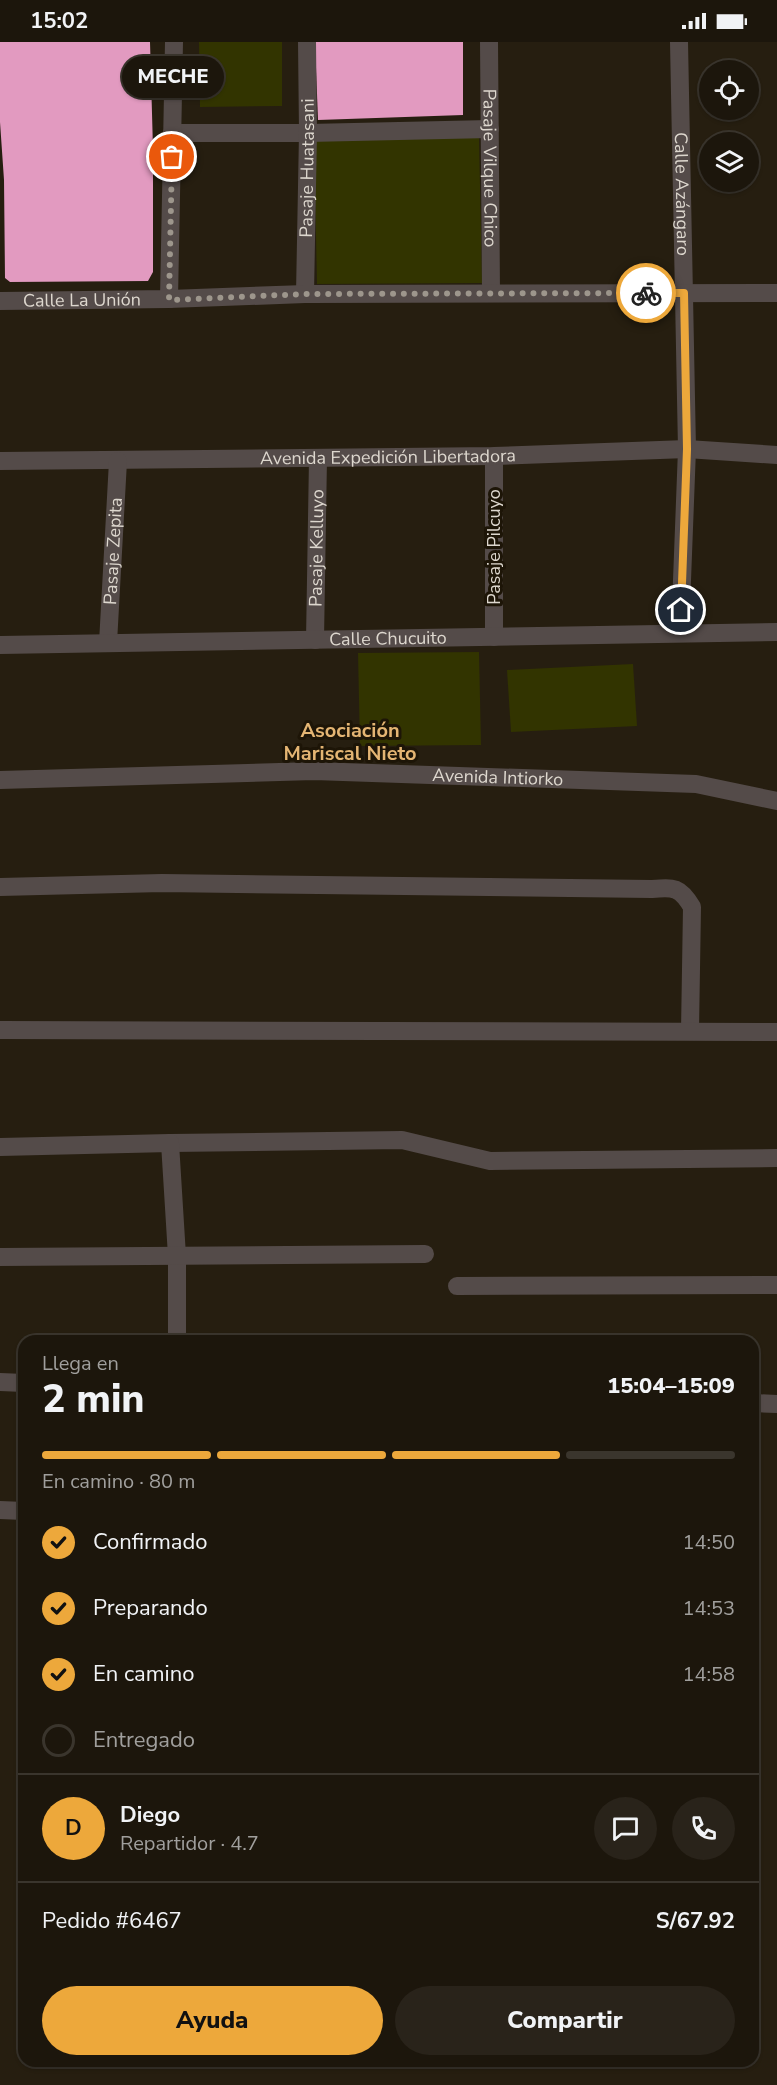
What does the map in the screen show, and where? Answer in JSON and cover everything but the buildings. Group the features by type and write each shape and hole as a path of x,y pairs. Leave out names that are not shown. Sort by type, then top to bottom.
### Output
{"street":[{"path":"169,300 174,42"},
{"name":"Pasaje Huatasani","path":"305,294 307,42"},
{"name":"Pasaje Vilque Chico","path":"489,42 491,293"},
{"name":"Calle Azángaro","path":"680,42 687,449 680,633"},
{"path":"172,133 490,129"},
{"name":"Calle La Unión","path":"0,301 169,300 305,294 777,293"},
{"name":"Avenida Expedición Libertadora","path":"0,461 494,456 687,449 777,455"},
{"name":"Pasaje Pilcuyo","path":"494,456 494,637"},
{"name":"Pasaje Kelluyo","path":"315,640 318,458"},
{"name":"Pasaje Zepita","path":"108,643 118,461"},
{"name":"Calle Chucuito","path":"0,645 777,632"},
{"name":"Avenida Intiorko","path":"0,780 314,771 696,784 777,801"},
{"path":"0,887 162,883 652,889 671,887 684,894 692,906 690,1031"},
{"path":"0,1030 777,1032"},
{"path":"0,1147 402,1140 490,1161 777,1158"},
{"path":"170,1143 177,1256 177,1335"},
{"path":"0,1257 425,1254"},
{"path":"457,1286 777,1286"},
{"path":"0,1382 18,1383"},
{"path":"759,1403 777,1404"},
{"path":"0,1510 18,1511"}],"shaded area":[{"path":"199,42 282,42 282,106 200,107"},
{"path":"479,136 482,283 317,284 314,138"},
{"path":"479,652 481,745 360,746 358,653"},
{"path":"633,664 637,726 511,732 507,670"}],"way so far":[{"path":"172,157 169,300 305,294 646,293"}],"place":[{"name":"MECHE","path":"172,157"}],"district":[{"name":"Asociación Mariscal Nieto","path":"350,742"}],"route":[{"path":"646,293 684,293 687,449 681,610"}]}
